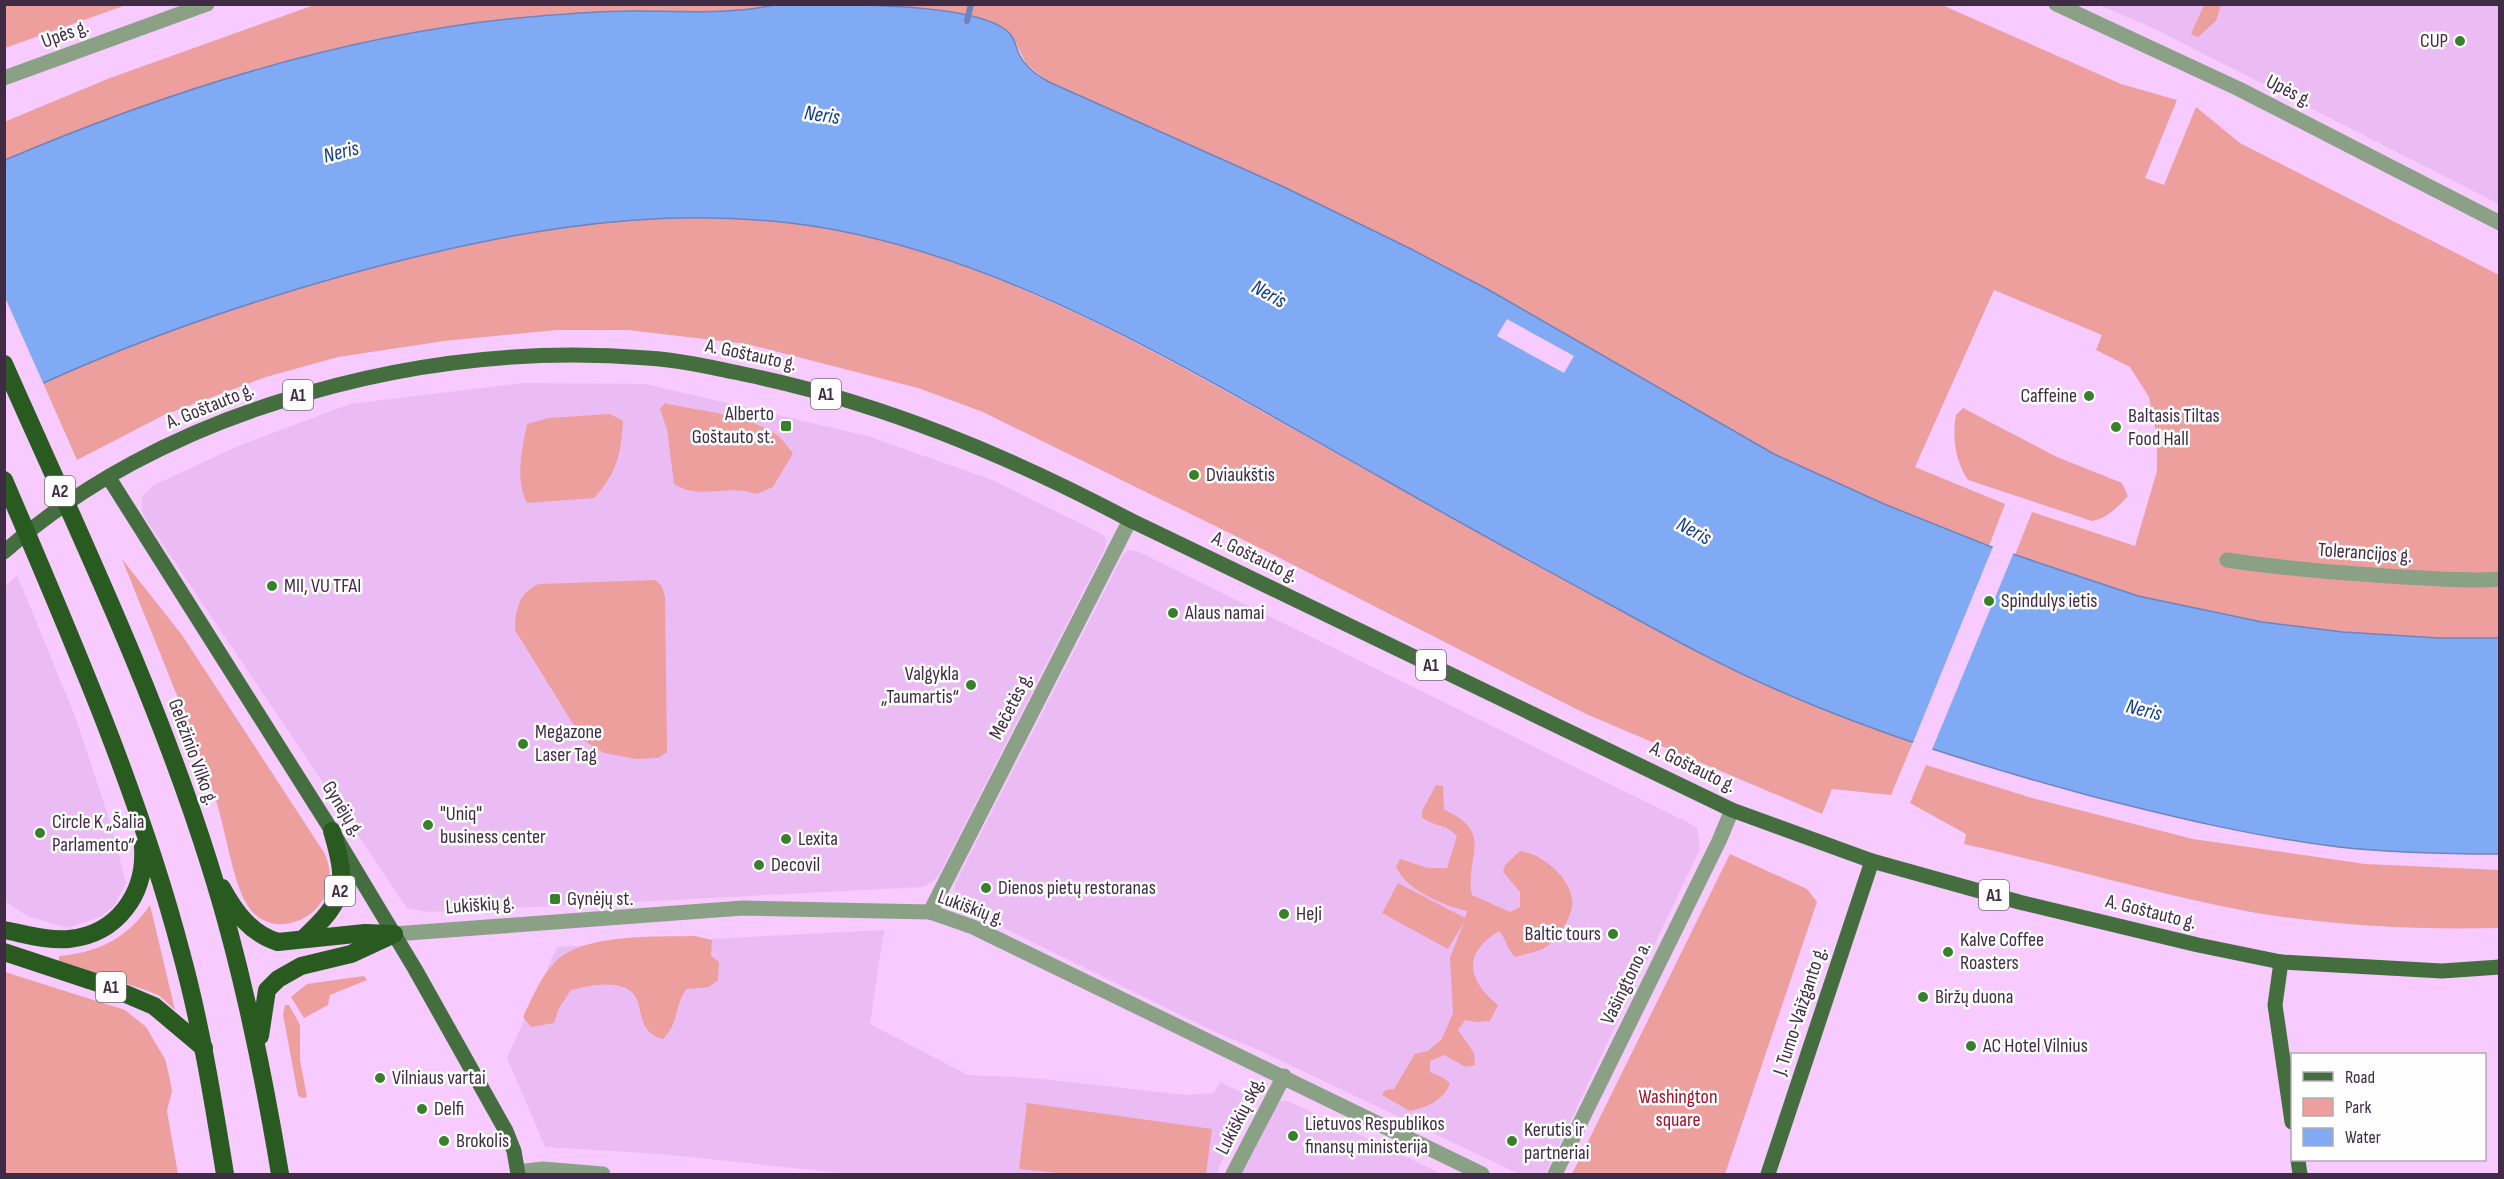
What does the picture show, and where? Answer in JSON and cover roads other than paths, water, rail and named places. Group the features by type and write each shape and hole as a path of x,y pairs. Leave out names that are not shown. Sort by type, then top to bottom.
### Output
{"highway":[{"name":"Geležinio Vilko g.","path":"4,364 145,686 211,866 258,1046 280,1174"},
{"name":"A2","path":"4,480 75,646 141,819 145,868 139,889 117,918 102,928 71,939 29,935"},
{"path":"141,819 182,952 204,1048 225,1174"},
{"name":"A2","path":"211,866 228,899 255,931 278,942 304,938 325,919 341,889 342,863 332,831"},
{"path":"4,916 29,935"},
{"path":"4,930 29,935"},
{"path":"304,938 365,933 394,934"},
{"path":"258,1046 267,990 278,979 301,966 351,954 394,934"},
{"name":"A1","path":"4,952 107,986 154,1006 204,1048"}],"main road":[{"name":"A. Goštauto g.","path":"4,552 60,506 152,453 208,427 319,388 378,374 501,357 594,355 650,358 700,365 806,388 855,402 961,439 1061,484 1130,520 1732,810 1872,861 2019,902 2198,945 2281,962 2442,971 2499,967"},
{"name":"Gynėjų g.","path":"109,478 332,831 394,934 506,1131 514,1151 518,1173"},
{"name":"J. Tumo-Vaižganto g.","path":"1768,1174 1872,861"},
{"path":"2281,962 2275,1005 2291,1115"}],"street":[{"name":"Upės g.","path":"4,78 207,4"},
{"name":"Upės g.","path":"2056,4 2239,89 2499,223"},
{"name":"Mečetės g.","path":"930,912 1130,520"},
{"name":"Tolerancijos g.","path":"2228,560 2363,576 2439,580 2499,579"},
{"name":"Vašingtono a.","path":"1555,1174 1719,841 1732,810"},
{"name":"Lukiškių g.","path":"394,934 743,908 930,912 973,927 1482,1174"},
{"name":"Lukiškių skg.","path":"1233,1174 1284,1077"},
{"path":"518,1173 543,1170 603,1174"}],"water":[{"name":"Neris","path":"779,4 897,6 961,14 987,21 1006,30 1013,38 1019,54 1028,67 1049,82 1284,187 1409,248 1489,290 1774,454 1884,504 1989,546 2138,596 2262,622 2343,632 2439,638 2499,638 2499,854 2419,853 2359,849 2308,843 2215,826 2091,796 2011,773 1852,721 1755,680 1677,641 1246,401 1099,323 1023,289 946,259 868,237 790,223 733,218 676,218 620,221 507,237 452,248 342,276 255,302 129,347 5,401 5,160 67,134 196,88 261,68 394,36 461,25 542,16 621,11 725,11"}],"waterway":[{"path":"967,21 971,4"}],"place":[{"name":"CUP","path":"2460,41"},
{"name":"Caffeine","path":"2089,396"},
{"name":"Alberto Goštauto st.","path":"786,426"},
{"name":"Baltasis Tiltas Food Hall","path":"2116,427"},
{"name":"Dviaukštis","path":"1194,475"},
{"name":"MII, VU TFAI","path":"272,586"},
{"name":"Spindulys ietis","path":"1989,601"},
{"name":"Alaus namai","path":"1173,613"},
{"name":"Valgykla „Taumartis“","path":"971,685"},
{"name":"Megazone Laser Tag","path":"523,744"},
{"name":"\"Uniq\" business center","path":"428,825"},
{"name":"Circle K „Šalia Parlamento“","path":"40,833"},
{"name":"Lexita","path":"786,839"},
{"name":"Decovil","path":"759,865"},
{"name":"Dienos pietų restoranas","path":"986,888"},
{"name":"Gynėjų st.","path":"555,899"},
{"name":"HeJi","path":"1284,914"},
{"name":"Baltic tours","path":"1613,934"},
{"name":"Kalve Coffee Roasters","path":"1948,952"},
{"name":"Biržų duona","path":"1923,997"},
{"name":"AC Hotel Vilnius","path":"1971,1046"},
{"name":"Vilniaus vartai","path":"380,1078"},
{"name":"Delfi","path":"422,1109"},
{"name":"Lietuvos Respublikos finansų ministerija","path":"1293,1136"},
{"name":"Brokolis","path":"444,1141"},
{"name":"Kerutis ir partneriai","path":"1512,1141"}],"park label":[{"name":"Washington square","path":"1678,1108"}]}
